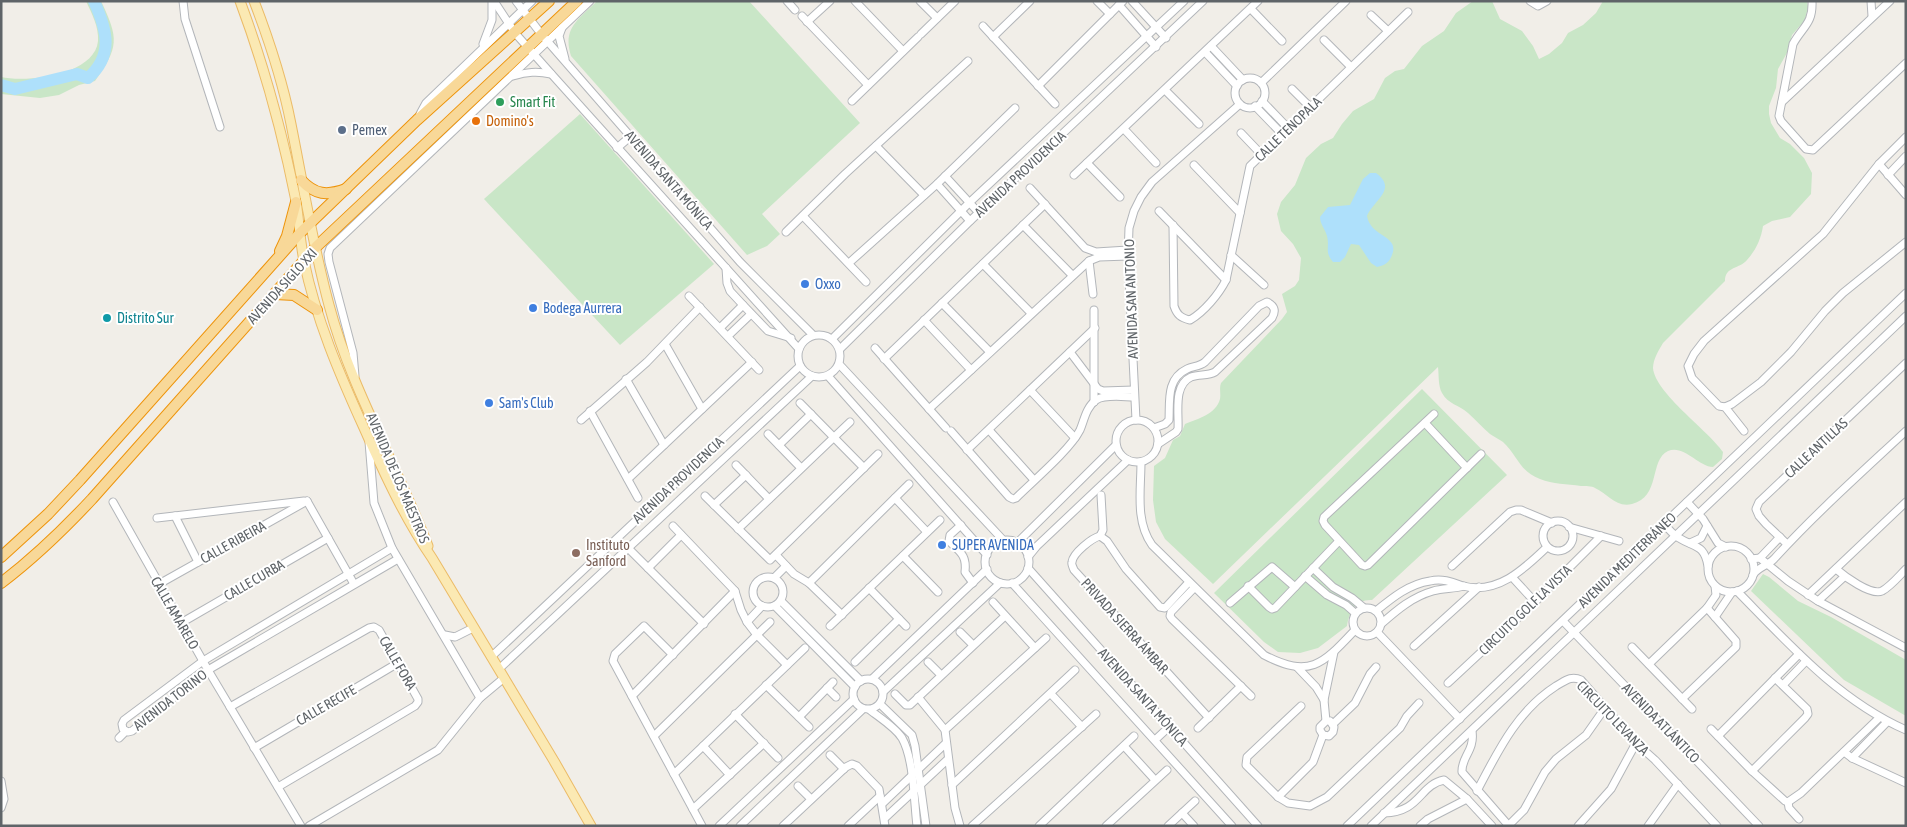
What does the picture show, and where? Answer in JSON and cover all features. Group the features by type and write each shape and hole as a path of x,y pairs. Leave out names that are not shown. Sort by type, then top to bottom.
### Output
{"highway":[{"name":"AVENIDA SIGLO XXI","path":"1,557 48,514 80,480 300,233 349,188 417,120 549,1"},
{"name":"AVENIDA SIGLO XXI","path":"1,583 33,557 79,513 304,260 316,248 343,228 448,129 491,82 545,38 578,1"},
{"path":"491,82 510,76"},
{"path":"301,180 313,191 324,194 349,188"},
{"path":"272,264 287,236 296,202"},
{"path":"275,294 294,295 317,310"}],"main road":[{"name":"AVENIDA DE LOS MAESTROS","path":"240,1 268,81 280,124 296,202 304,260 325,338 384,474 414,532 432,558"},
{"name":"AVENIDA DE LOS MAESTROS","path":"254,1 270,47 291,122 301,180 329,305 356,379 421,528 432,558"},
{"path":"432,558 591,826"}],"street":[{"path":"183,1 185,19 220,127"},
{"path":"481,50 492,20 493,1"},
{"name":"AVENIDA SANTA MÓNICA","path":"493,1 515,33 799,349"},
{"name":"AVENIDA SANTA MÓNICA","path":"516,1 529,20 740,262 813,335"},
{"name":"AVENIDA SIGLO XXI","path":"417,120 426,103 532,1"},
{"name":"AVENIDA SIGLO XXI","path":"545,38 562,27 590,1"},
{"path":"786,1 795,10"},
{"path":"807,22 830,1"},
{"path":"855,1 903,51"},
{"path":"920,1 937,18"},
{"path":"852,101 955,1"},
{"path":"993,37 1030,1"},
{"path":"1097,1 1110,14"},
{"path":"1132,1 1166,38"},
{"name":"AVENIDA PROVIDENCIA","path":"832,339 969,203 1184,1"},
{"name":"AVENIDA PROVIDENCIA","path":"840,349 970,221 1166,38 1203,1"},
{"path":"1074,175 1258,1"},
{"path":"1261,83 1346,1"},
{"path":"1530,1 1538,6 1546,1"},
{"path":"1812,1 1811,20 1793,44 1779,116 1781,121 1806,150 1813,150 1906,63"},
{"path":"1871,1 1872,16"},
{"path":"1781,102 1890,1"},
{"path":"1038,86 1121,3 1156,46"},
{"path":"1251,9 1282,41"},
{"name":"CALLE TENOPALA","path":"1173,225 1174,306 1182,318 1190,320 1197,316 1223,287 1226,280 1250,166 1408,12"},
{"path":"1371,15 1388,31"},
{"path":"802,16 868,85"},
{"path":"983,26 1055,104"},
{"path":"562,27 559,36 566,62"},
{"path":"1324,40 1351,67"},
{"path":"1211,46 1243,80"},
{"name":"AVENIDA SIGLO XXI","path":"356,379 353,353 328,254 330,248 343,228 401,180 448,129 510,76 531,51"},
{"path":"1205,52 1237,86"},
{"path":"786,232 968,61"},
{"path":"510,76 526,72 552,74"},
{"path":"1252,78 1261,83 1264,89 1262,101 1256,106 1247,107 1240,104 1235,95 1237,86 1243,80 1252,78"},
{"path":"1292,89 1310,107"},
{"path":"1165,90 1199,124"},
{"path":"1262,101 1288,128"},
{"name":"AVENIDA SAN ANTONIO","path":"1136,420 1128,253 1129,228 1134,211 1152,182 1240,104"},
{"path":"1256,106 1282,134"},
{"path":"849,263 937,184 1015,108"},
{"path":"1124,129 1156,163"},
{"path":"1240,133 1261,154"},
{"path":"617,148 631,136"},
{"path":"1906,137 1880,164 1823,234 1704,341 1688,366 1692,378 1719,406 1725,407 1732,404 1761,382 1791,352 1825,311 1843,293 1906,242"},
{"path":"876,146 924,195"},
{"path":"1888,175 1906,156"},
{"path":"1087,162 1120,197"},
{"path":"1880,164 1906,195"},
{"path":"1194,166 1240,212"},
{"path":"945,176 979,213"},
{"path":"937,184 970,221"},
{"path":"1030,188 1085,248 1096,252 1128,253"},
{"path":"884,359 1044,204"},
{"path":"1159,211 1226,280"},
{"path":"803,216 866,282"},
{"path":"1023,224 1072,275"},
{"path":"929,409 1089,261 1099,257 1128,253"},
{"path":"1231,255 1264,285"},
{"path":"1089,261 1093,294"},
{"path":"983,264 1031,313"},
{"path":"726,267 727,283 730,291 751,314 768,332 791,338"},
{"name":"AVENIDA MEDITERRÁNEO","path":"1347,826 1906,294"},
{"path":"689,296 759,370"},
{"path":"1154,428 1165,424 1169,420 1169,393 1179,374 1200,366 1209,359 1259,306 1268,302 1272,304 1275,313 1272,318 1219,369 1210,375 1190,378 1184,383 1178,392 1178,429 1158,444"},
{"path":"942,303 990,352"},
{"path":"720,328 743,305"},
{"path":"581,420 647,362 700,307"},
{"path":"1094,310 1094,402"},
{"path":"728,336 751,314"},
{"name":"AVENIDA MEDITERRÁNEO","path":"1371,826 1906,316"},
{"path":"924,320 971,370"},
{"path":"967,450 1095,328"},
{"path":"813,335 825,335 832,339 840,349 841,357 834,372 819,378 804,372 800,366 798,356 799,349 807,339 813,335"},
{"path":"665,344 702,410"},
{"path":"875,348 1012,499 1034,480 1075,438 1087,411 1094,402 1102,398 1134,393"},
{"path":"1070,352 1098,389 1134,393"},
{"path":"1209,359 1219,369"},
{"path":"628,479 752,362"},
{"name":"CALLE ANTILLAS","path":"1787,544 1759,516 1756,509 1759,502 1906,363"},
{"path":"839,364 1004,541"},
{"name":"AVENIDA PROVIDENCIA","path":"491,657 800,366"},
{"path":"309,826 438,750 502,674 628,548 812,376"},
{"path":"828,376 987,555"},
{"path":"626,379 664,445"},
{"path":"1030,390 1075,438"},
{"path":"800,403 864,468"},
{"path":"1725,407 1744,431"},
{"path":"1169,410 1179,409"},
{"path":"590,411 638,498"},
{"path":"779,445 811,414"},
{"path":"1434,414 1324,517 1325,525 1362,565 1368,565 1481,454"},
{"path":"1136,420 1149,424 1154,428 1158,444 1152,456 1141,462 1122,457 1116,445 1118,431 1123,425 1136,420"},
{"path":"738,529 850,422"},
{"path":"1425,423 1467,468"},
{"path":"378,430 369,439 374,503 392,548 445,635 480,698"},
{"path":"989,430 1034,480"},
{"path":"1715,617 1734,591 1747,585 1760,568 1768,565 1787,544 1906,431"},
{"path":"768,434 801,468"},
{"path":"1017,543 1116,445"},
{"path":"705,496 770,560 878,454"},
{"path":"1028,556 1036,546 1128,460"},
{"path":"1141,462 1141,520 1144,534 1152,545 1194,588 1264,654 1279,662 1297,667 1312,666 1325,660 1355,630"},
{"path":"736,465 769,499"},
{"path":"714,505 746,475"},
{"path":"809,583 909,484"},
{"path":"1101,494 1103,530 1100,536 1108,541 1126,569 1160,608 1165,608 1189,582"},
{"path":"895,498 927,532"},
{"path":"157,518 307,501 354,584"},
{"name":"CALLE RIBEIRA","path":"159,584 307,501"},
{"name":"CALLE AMARELO","path":"112,502 208,670 301,826"},
{"path":"1687,502 1698,513 1718,543 1726,547 1741,548 1751,559 1753,575"},
{"path":"1808,595 1906,502"},
{"path":"1452,566 1510,512 1516,510 1521,510 1552,523 1561,522 1569,527 1619,541"},
{"path":"175,516 198,562"},
{"path":"830,626 940,520"},
{"path":"1381,624 1380,617 1373,608 1364,608 1355,613 1352,620 1355,630 1366,636 1377,632 1381,624 1401,606 1416,597 1434,590 1464,586 1479,587 1500,583 1521,572 1547,547 1544,543 1543,534 1552,523"},
{"path":"1649,664 1707,608 1716,595 1715,586 1709,576 1705,553 1700,548 1675,536 1664,524"},
{"path":"961,525 950,535 949,541 965,558 967,562 965,572 973,583"},
{"path":"672,526 735,591 741,610 757,635 787,665"},
{"path":"1689,543 1701,538 1707,526"},
{"name":"CIRCUITO GOLF LA VISTA","path":"1547,547 1556,551 1566,549 1573,536 1569,527"},
{"path":"648,568 681,535"},
{"name":"PRIVADA SIERRA ÁMBAR","path":"1100,536 1093,538 1074,556 1071,563 1074,570 1209,718"},
{"name":"CIRCUITO GOLF LA VISTA","path":"1448,683 1535,602 1601,536"},
{"path":"1751,559 1760,558 1780,537"},
{"name":"CALLE CURBA","path":"181,623 328,538"},
{"path":"1004,541 1017,543 1025,550 1028,556 1028,568 1021,579 1012,583 1000,583 990,576 987,569 987,555 991,548 1004,541"},
{"path":"1248,586 1272,609 1275,608 1339,541"},
{"path":"1708,566 1714,554 1726,547"},
{"name":"AVENIDA TORINO","path":"392,548 203,661 124,720 122,727 125,732 132,731 208,670 398,559"},
{"path":"628,548 704,624"},
{"path":"776,555 794,574 809,583 842,615"},
{"path":"903,556 938,592"},
{"path":"1760,558 1818,601 1903,646 1906,638"},
{"path":"774,578 786,566"},
{"path":"1230,603 1272,567 1295,587"},
{"name":"AVENIDA SANTA MÓNICA","path":"1028,568 1258,826"},
{"path":"1313,568 1339,591 1352,598 1364,608"},
{"path":"917,826 912,774 906,747 901,736 867,709 857,706 854,699 855,687 861,681 872,679 987,569"},
{"path":"1836,569 1844,577 1872,592 1883,590 1906,569"},
{"path":"782,587 794,574"},
{"path":"1305,576 1334,600 1346,605 1355,613"},
{"path":"766,577 774,578 782,587 783,592 778,603 767,608 757,603 754,597 753,588 760,579 766,577"},
{"path":"1512,577 1535,602"},
{"path":"1818,601 1844,577"},
{"path":"1376,611 1396,595 1415,584 1430,580 1443,580 1464,586"},
{"path":"883,692 1000,583"},
{"name":"AVENIDA SANTA MÓNICA","path":"1012,583 1232,826"},
{"path":"1715,586 1723,590 1734,591 1806,662 1879,718 1906,730"},
{"path":"1414,646 1479,587"},
{"path":"869,588 906,626"},
{"path":"1194,588 1171,612 1172,619 1250,696"},
{"path":"632,696 735,591"},
{"path":"1334,600 1339,591"},
{"path":"993,602 1035,648"},
{"path":"778,603 861,681"},
{"path":"778,603 855,687"},
{"path":"748,622 762,606"},
{"path":"1682,699 1736,647 1736,640 1707,608"},
{"path":"895,694 908,706 1005,616"},
{"path":"855,662 899,620"},
{"name":"AVENIDA ATLÁNTICO","path":"1563,621 1759,826"},
{"path":"654,736 770,622"},
{"name":"CALLE FORA","path":"230,707 369,628 374,627 379,630 418,698 418,702 415,706 278,787"},
{"path":"673,655 646,627 641,628 613,658 613,661 702,826"},
{"path":"445,635 455,636 474,628"},
{"path":"960,632 973,645"},
{"path":"1377,632 1460,719"},
{"path":"945,730 1046,638"},
{"path":"1632,647 1692,709"},
{"path":"674,774 805,648"},
{"path":"1324,700 1334,652"},
{"path":"1718,736 1798,654"},
{"path":"928,662 941,675"},
{"path":"1783,685 1806,662"},
{"name":"CALLE RECIFE","path":"254,748 398,663"},
{"path":"1297,667 1316,687 1324,700 1329,722 1334,730 1332,734 1323,735"},
{"path":"1323,735 1320,727 1355,703 1370,674 1376,667"},
{"path":"952,785 1075,670"},
{"name":"CIRCUITO LEVANZA","path":"1477,791 1508,734 1522,716 1544,694 1569,678 1575,678 1581,680 1636,743 1655,760 1717,826"},
{"path":"1752,771 1808,714 1807,709 1775,678"},
{"path":"872,679 881,686 883,692 880,704"},
{"path":"766,685 808,727"},
{"path":"798,717 830,685 836,697"},
{"path":"1198,728 1241,686"},
{"path":"1051,694 1082,727"},
{"path":"918,697 945,730 952,785 960,826"},
{"path":"719,826 854,699"},
{"path":"740,826 867,709 880,704"},
{"path":"880,704 912,736 921,784 926,826"},
{"path":"1301,706 1245,761 1246,765 1278,797 1288,804 1310,806 1327,797 1400,728 1407,716 1419,704"},
{"path":"1472,731 1474,740 1462,769 1477,791 1508,826 1524,810 1545,772 1556,759 1586,735 1605,708"},
{"path":"736,714 778,758"},
{"path":"972,826 1096,714"},
{"path":"1788,802 1801,793 1879,718"},
{"path":"1852,758 1887,722"},
{"path":"1155,740 1170,726"},
{"path":"1711,729 1752,771 1784,801 1788,802"},
{"path":"119,738 125,732"},
{"path":"1278,797 1313,762 1323,735"},
{"path":"1040,826 1134,736"},
{"path":"693,809 764,743"},
{"path":"882,804 946,743"},
{"path":"1578,826 1611,789 1636,743"},
{"path":"703,746 730,775"},
{"path":"1124,746 1155,780"},
{"path":"1844,752 1852,758 1906,783"},
{"path":"830,755 844,769"},
{"path":"885,822 913,791 948,759"},
{"path":"783,826 844,769 852,764 857,766 879,789 885,822"},
{"path":"1106,826 1167,770"},
{"path":"1384,813 1398,813 1408,808 1433,785 1444,780 1467,799 1492,826"},
{"path":"1,781 4,799 1,808"},
{"path":"1648,826 1678,784"},
{"path":"798,786 811,799"},
{"path":"848,826 880,796"},
{"path":"1420,826 1428,819 1467,799"},
{"path":"1168,826 1195,801"},
{"path":"1788,802 1789,808 1799,819"},
{"path":"1182,813 1194,826"}],"green space":[{"path":"86,1 101,1 111,25 114,42 109,60 95,81 79,85 59,95 40,98 1,94 1,77 27,79 58,74 73,69 85,62 94,53 98,41 97,31 95,21"},
{"path":"597,1 749,1 860,123 762,214 780,234 767,246 747,255 571,56 569,38 571,31 578,19"},
{"path":"1473,1 1492,1 1500,19 1522,31 1533,46 1539,59 1549,54 1562,43 1568,33 1583,25 1596,13 1603,1 1807,1 1808,7 1805,20 1792,35 1788,51 1778,69 1776,88 1769,106 1769,114 1771,123 1780,138 1790,144 1804,158 1812,173 1811,194 1790,217 1772,221 1763,226 1758,244 1750,256 1744,263 1727,273 1725,281 1663,343 1653,365 1656,378 1663,389 1716,443 1723,452 1722,459 1713,467 1707,466 1679,450 1668,451 1658,462 1651,487 1647,494 1641,500 1626,505 1617,502 1592,487 1545,481 1527,472 1503,442 1490,434 1468,413 1444,397 1440,387 1438,367 1213,584 1165,539 1156,522 1153,500 1154,466 1165,458 1173,440 1180,436 1185,424 1215,409 1220,399 1221,383 1287,312 1282,294 1295,286 1299,280 1301,258 1293,244 1281,231 1277,214 1281,202 1295,185 1306,158 1321,144 1333,138 1353,111 1374,99 1385,78 1395,71 1404,69 1422,46 1444,31 1456,13"},
{"path":"580,114 714,264 620,345 484,199"},
{"path":"1422,389 1507,475 1372,600 1366,600 1354,607 1347,626 1318,648 1300,653 1278,652 1264,642 1214,593"},
{"path":"1763,574 1798,601 1831,617 1906,660 1906,716 1844,680 1751,591"}],"water":[{"path":"1370,173 1376,173 1382,179 1385,189 1367,216 1374,229 1392,244 1390,260 1377,267 1371,263 1359,245 1351,244 1345,257 1340,262 1333,262 1328,252 1328,240 1320,217 1328,207 1350,205 1363,179"}],"waterway":[{"path":"1,85 15,89 77,74 88,78 102,60 106,42 105,32 94,1"}],"place":[{"name":"Smart Fit","path":"500,102"},
{"name":"Domino's","path":"476,121"},
{"name":"Pemex","path":"342,130"},
{"name":"Oxxo","path":"805,284"},
{"name":"Bodega Aurrera","path":"533,308"},
{"name":"Distrito Sur","path":"107,318"},
{"name":"Sam's Club","path":"489,403"},
{"name":"SUPER AVENIDA","path":"942,545"},
{"name":"Instituto Sanford","path":"576,553"}]}
